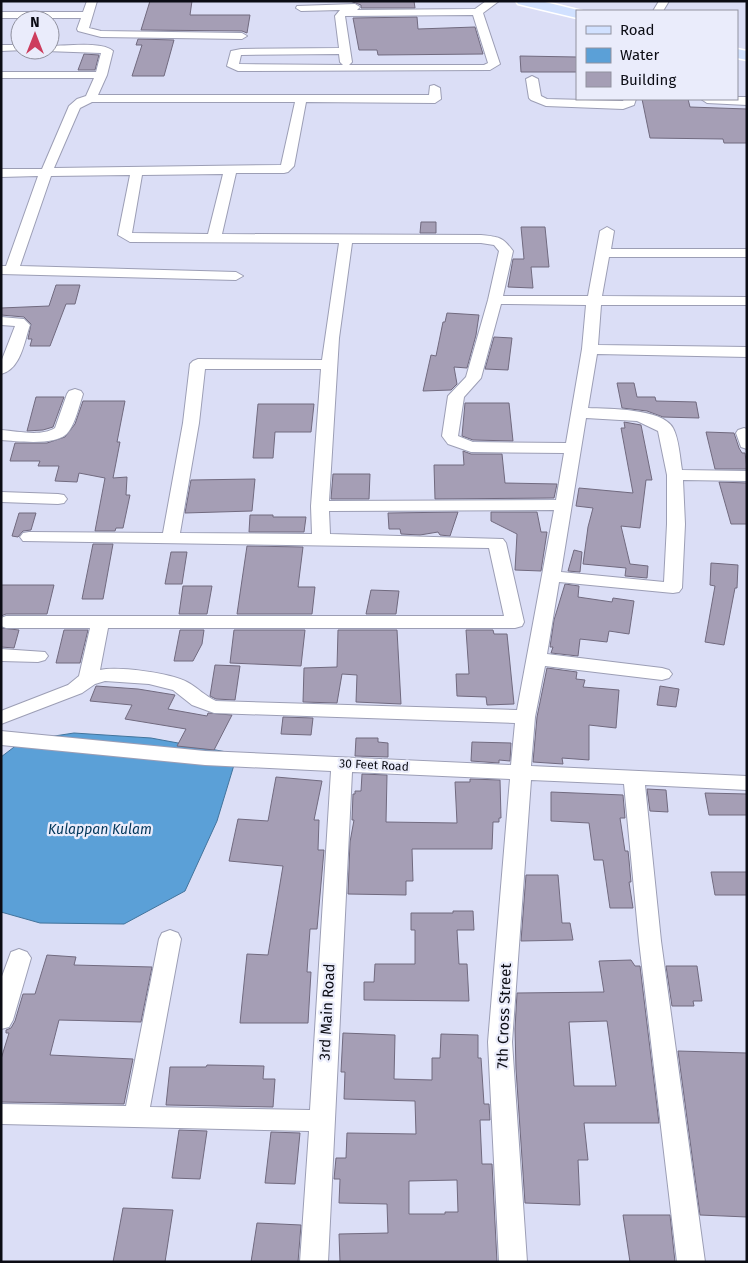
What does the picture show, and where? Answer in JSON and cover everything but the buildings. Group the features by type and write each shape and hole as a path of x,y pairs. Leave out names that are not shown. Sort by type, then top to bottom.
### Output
{"main road":[{"path":"523,1 576,14"},
{"path":"545,1 583,10"}],"street":[{"path":"92,1 82,29 86,32 101,34 242,36"},
{"path":"301,8 418,4 439,1"},
{"path":"347,68 340,16 342,13 477,12 494,1"},
{"path":"345,51 235,53 233,66 238,68 492,67 494,64 477,12"},
{"path":"1,15 86,14"},
{"path":"60,49 108,51 91,98"},
{"path":"1,75 101,74"},
{"path":"532,79 535,98 546,102 623,105 630,103 630,100"},
{"path":"236,276 7,270 75,106 91,98 435,99 434,88"},
{"path":"1,173 284,169 288,166 301,99"},
{"path":"727,100 747,101"},
{"path":"138,170 125,234 137,239 481,239 498,241 506,251 495,300 472,378 456,396 450,436 454,441 471,446 572,448"},
{"path":"214,239 230,170"},
{"path":"607,231 603,253 747,253"},
{"path":"321,539 320,506 330,365 339,275 346,239"},
{"name":"7th Cross Street","path":"513,1262 500,1042 519,771 525,717 537,659 590,349 594,301 603,253"},
{"path":"495,300 747,301"},
{"path":"1,322 19,322 23,325 9,364 1,369"},
{"path":"590,349 747,352"},
{"path":"171,537 191,423 198,364 330,365"},
{"path":"1,435 46,436 58,434 62,430 75,394"},
{"path":"550,576 673,588 676,524 675,475 666,429 656,420 578,413"},
{"path":"675,475 747,476"},
{"path":"1,497 58,499"},
{"path":"320,506 562,505"},
{"path":"6,622 515,622 497,544 321,539 29,537"},
{"path":"88,678 100,623"},
{"path":"1,655 38,656"},
{"path":"537,659 662,674"},
{"path":"1,718 75,689 88,678 105,675 149,678 180,686 199,701 214,707 525,717"},
{"name":"30 Feet Road","path":"1,738 205,758 747,783"},
{"name":"3rd Main Road","path":"314,1262 342,763"},
{"path":"634,777 650,942 691,1262"},
{"path":"136,1117 170,939"},
{"path":"2,1010 20,958"},
{"path":"1,1114 321,1121"}],"water":[{"name":"Kulappan Kulam","path":"74,733 151,738 232,753 234,765 217,821 185,891 124,924 40,923 1,912 1,757 22,741"}]}
